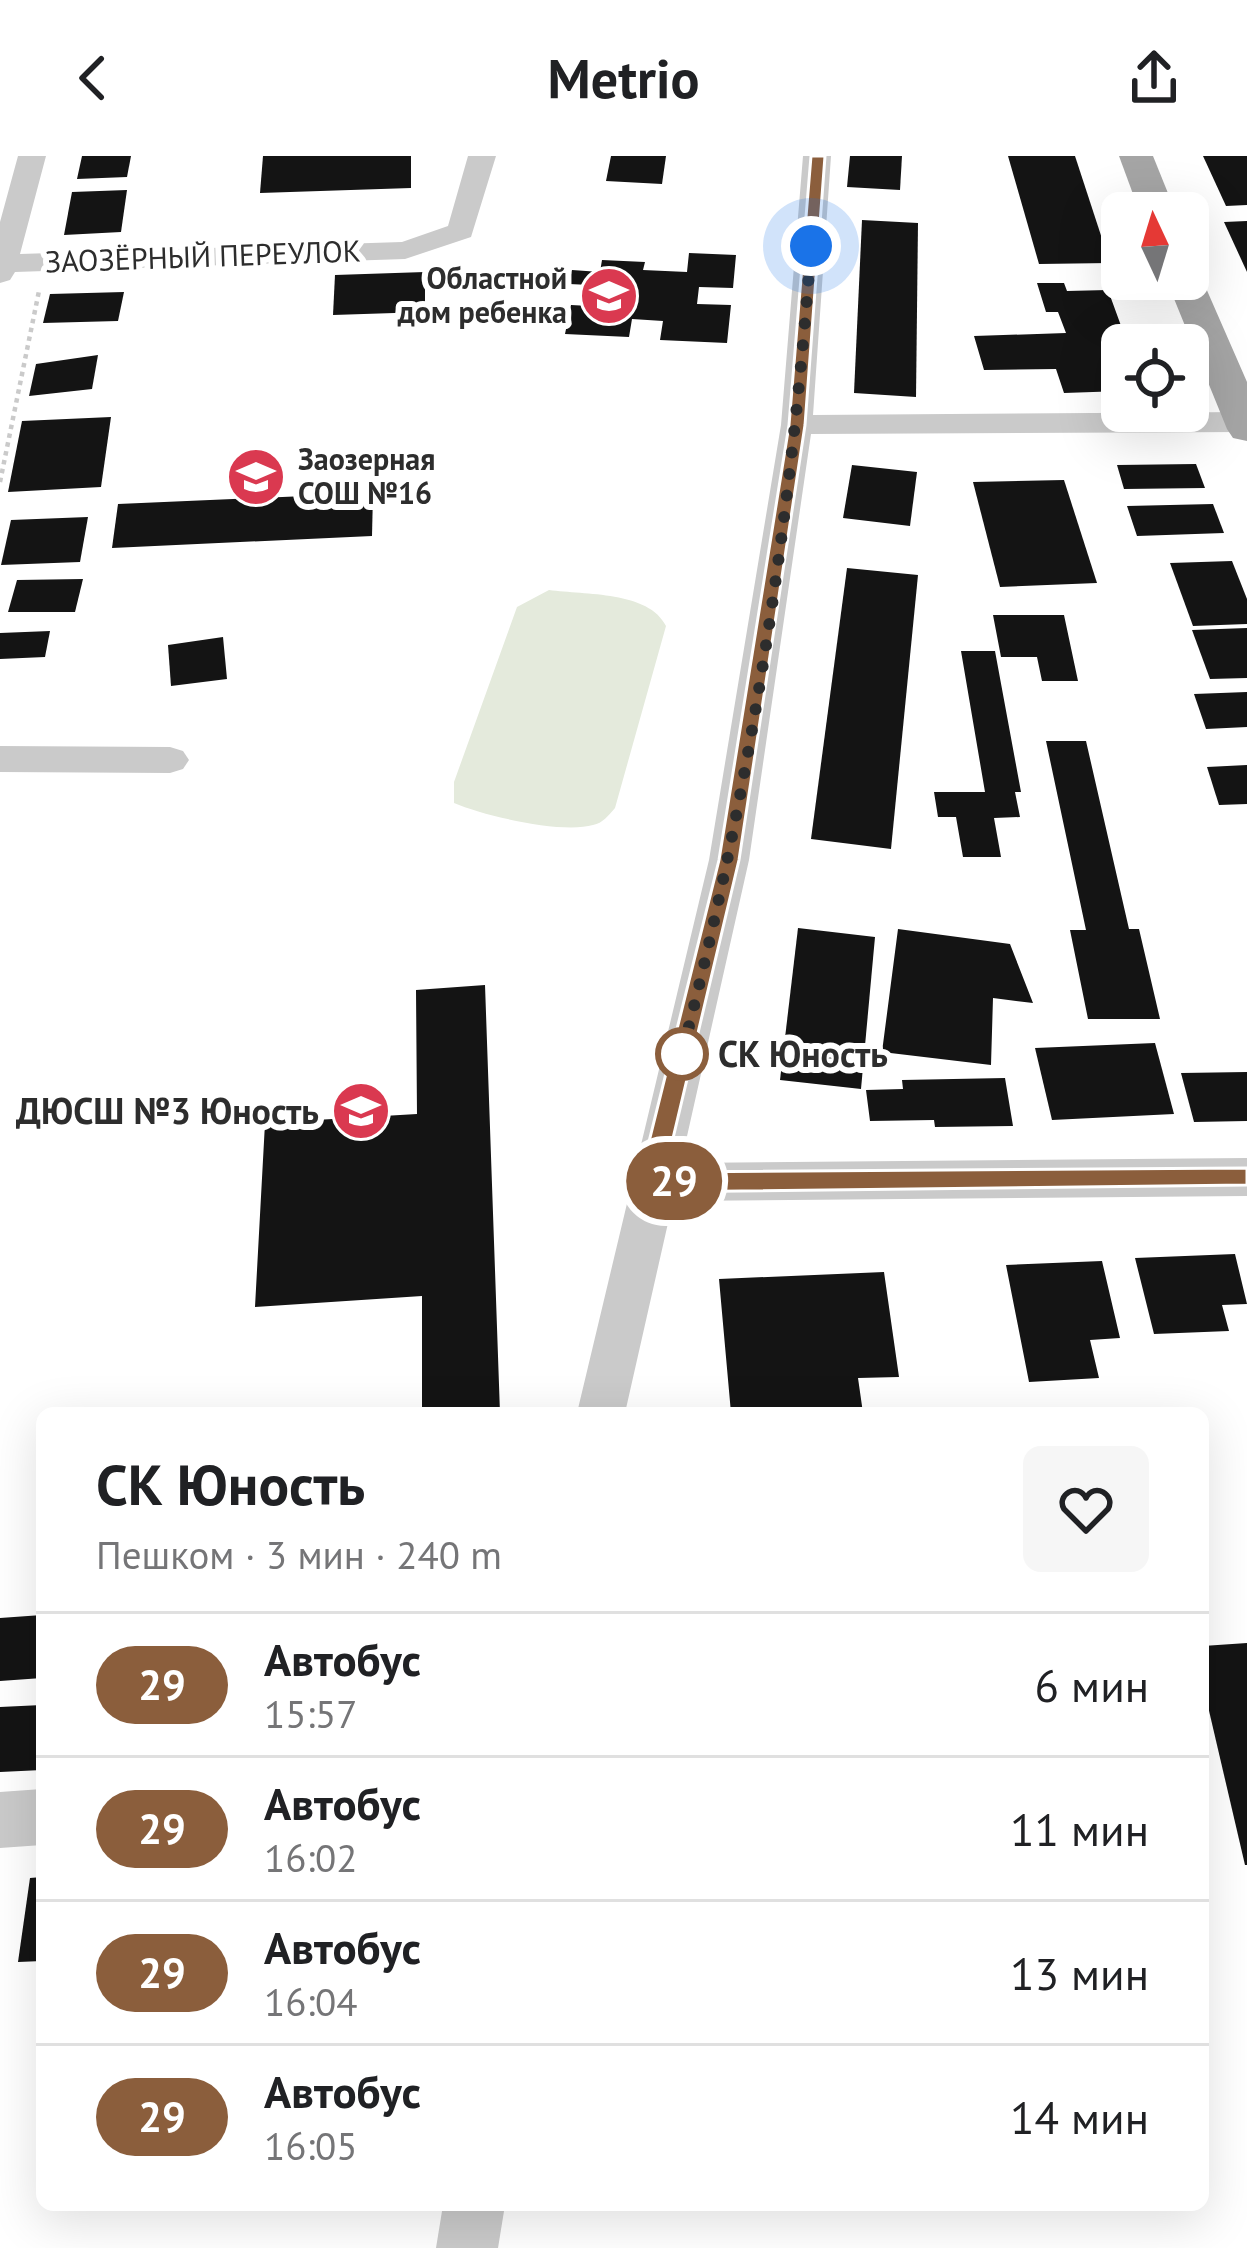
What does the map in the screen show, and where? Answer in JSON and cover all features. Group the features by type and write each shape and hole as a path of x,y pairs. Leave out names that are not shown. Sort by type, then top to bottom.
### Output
{"main road":[{"path":"1136,156 1150,192"},
{"path":"1193,300 1246,424"}],"street":[{"path":"1,267 32,156"},
{"name":"ЗАОЗЁРНЫЙ ПЕРЕУЛОК","path":"1,267 405,250 461,231 482,156"},
{"path":"602,1407 729,860 797,425 818,156"},
{"path":"797,425 1246,424"},
{"path":"0,759 170,760"},
{"path":"651,1182 1247,1178"},
{"path":"0,1820 36,1817"},
{"path":"467,2248 473,2211"}],"path":[{"path":"0,482 45,263"}],"shaded area":[{"path":"549,590 631,601 646,606 666,626 615,808 600,823 579,827 523,822 454,803 454,782 517,607"}],"building":[{"path":"82,156 131,156 127,177 77,179"},
{"path":"263,156 411,156 411,188 260,193"},
{"path":"611,156 666,156 662,184 606,181"},
{"path":"850,156 902,156 900,190 847,187"},
{"path":"1008,156 1075,156 1101,235 1101,263 1039,264"},
{"path":"1203,156 1247,156 1247,205 1226,206"},
{"path":"127,190 121,232 64,235 72,192"},
{"path":"862,220 918,223 916,397 854,393"},
{"path":"1247,221 1247,272 1224,222"},
{"path":"689,253 736,255 733,288 699,287 697,304 731,305 727,343 660,340 663,321 632,319 629,337 565,334 571,305 608,307 611,286 569,284 572,270 600,272 602,260 645,262 643,270 687,272"},
{"path":"425,272 425,312 333,315 335,275"},
{"path":"1037,283 1064,283 1067,291 1101,290 1101,300 1112,300 1120,324 1101,324 1101,392 1064,393 1056,369 984,370 974,336 1066,333 1058,312 1046,312"},
{"path":"124,292 118,321 43,323 50,294"},
{"path":"98,355 92,389 29,396 36,364"},
{"path":"111,417 101,487 8,492 22,421"},
{"path":"1196,464 1205,488 1124,489 1117,465"},
{"path":"852,465 917,472 910,526 843,518"},
{"path":"1064,480 1097,583 1000,587 973,482"},
{"path":"373,493 372,536 112,548 118,504"},
{"path":"1213,504 1224,533 1137,536 1127,506"},
{"path":"88,517 80,562 1,565 11,520"},
{"path":"1232,561 1247,599 1247,624 1193,626 1170,563"},
{"path":"847,568 918,575 891,849 811,839"},
{"path":"83,579 75,612 8,612 17,580"},
{"path":"993,615 1064,615 1078,681 1042,681 1037,657 1001,657"},
{"path":"1247,628 1247,678 1210,679 1192,630"},
{"path":"50,631 45,657 0,659 0,633"},
{"path":"223,637 227,679 171,686 168,645"},
{"path":"961,651 995,651 1021,792 1015,792 1020,817 994,818 1001,857 963,857 956,817 938,817 934,792 985,792"},
{"path":"1247,692 1247,727 1206,729 1194,694"},
{"path":"1046,741 1086,741 1129,929 1139,929 1160,1019 1088,1019 1070,930 1086,930"},
{"path":"1247,765 1247,804 1219,805 1207,767"},
{"path":"798,928 875,937 861,1089 780,1080"},
{"path":"898,929 1010,944 1033,1003 993,998 991,1065 882,1052"},
{"path":"485,985 500,1407 422,1407 422,1296 255,1307 265,1123 417,1114 416,990"},
{"path":"1155,1043 1174,1114 1052,1120 1035,1048"},
{"path":"1247,1072 1247,1121 1194,1122 1181,1073"},
{"path":"1005,1078 1013,1126 935,1127 934,1120 870,1121 866,1090 903,1089 902,1080"},
{"path":"1235,1254 1247,1304 1222,1305 1229,1331 1154,1334 1135,1258"},
{"path":"1102,1261 1120,1338 1090,1340 1099,1378 1029,1382 1006,1265"},
{"path":"884,1272 899,1377 858,1378 862,1407 730,1407 719,1279"},
{"path":"36,1615 36,1678 0,1681 0,1618"},
{"path":"1247,1643 1247,1865 1209,1711 1209,1646"},
{"path":"36,1705 36,1770 0,1772 0,1707"},
{"path":"30,1878 36,1878 36,1961 18,1962"}],"bus line":[{"name":"29","path":"818,156 797,425 729,860 651,1182 1247,1178"}],"place":[{"name":"Областной дом ребенка","path":"609,296"},
{"name":"Заозерная СОШ №16","path":"256,477"},
{"name":"СК Юность","path":"682,1054"},
{"name":"ДЮСШ №3 Юность","path":"361,1111"}],"route":[{"path":"682,1054 680,1061 729,860 797,425 811,246"}]}
